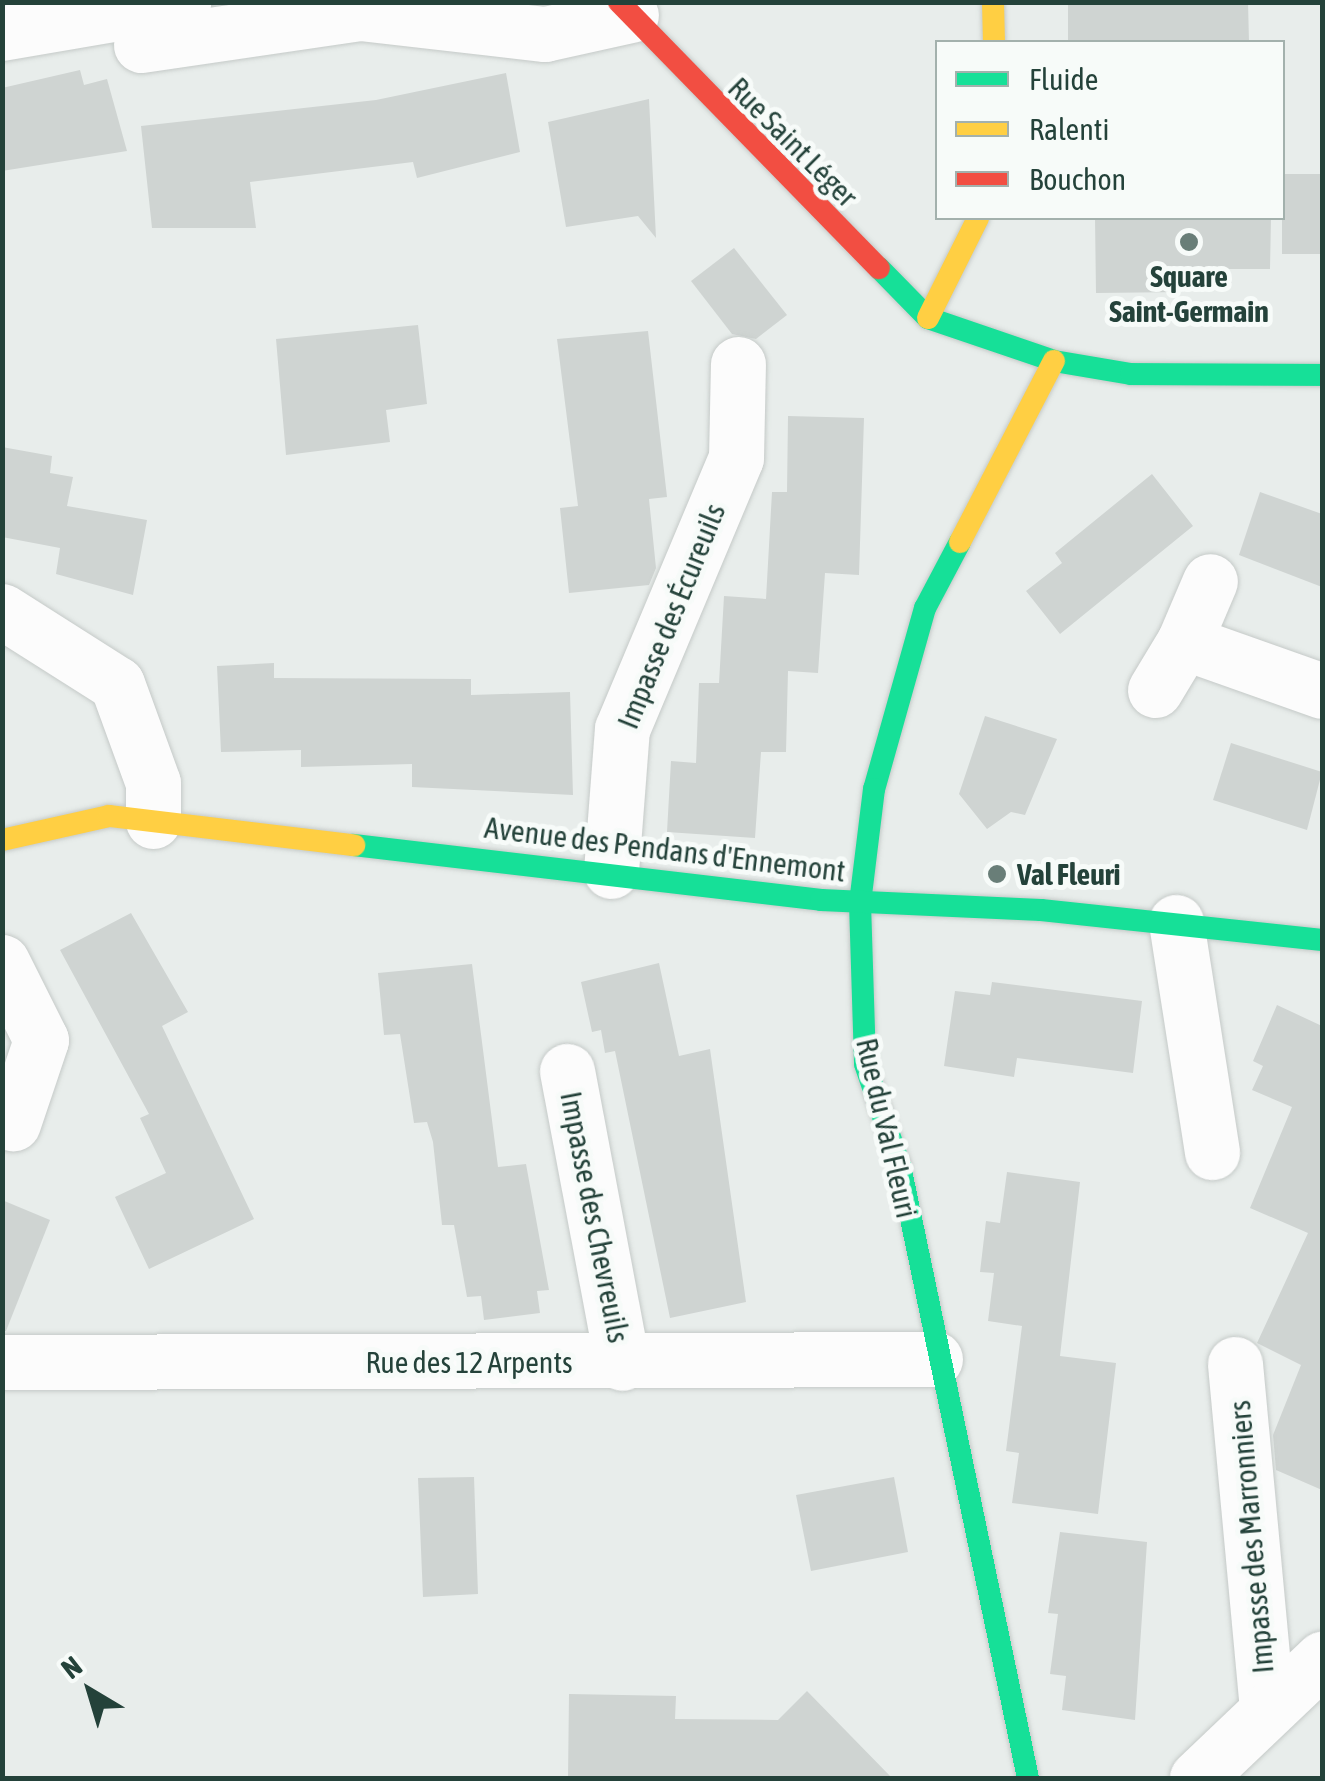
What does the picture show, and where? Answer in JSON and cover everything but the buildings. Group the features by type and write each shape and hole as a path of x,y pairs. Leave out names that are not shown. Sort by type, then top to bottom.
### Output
{"street":[{"path":"2,33 183,2"},
{"path":"994,2 994,40"},
{"path":"141,45 360,14 545,34 625,9"},
{"name":"Rue Saint Léger","path":"625,9 928,318"},
{"path":"977,220 928,318 1054,361 1131,374 1322,374"},
{"name":"Rue du Val Fleuri","path":"1018,1767 900,1166 865,1064 860,903 874,789 926,608 1054,361"},
{"name":"Impasse des Écureuils","path":"610,871 622,728 736,458 738,364"},
{"path":"1155,690 1184,642 1210,581"},
{"path":"2,611 117,684 153,783 153,820"},
{"path":"1184,642 1322,692"},
{"name":"Avenue des Pendans d'Ennemont","path":"2,840 109,816 610,871 860,903 1176,922 1322,940"},
{"path":"1176,922 1212,1152"},
{"path":"2,962 41,1040 13,1123"},
{"name":"Impasse des Chevreuils","path":"568,1072 622,1362"},
{"name":"Rue des 12 Arpents","path":"2,1362 935,1359"},
{"name":"Impasse des Marronniers","path":"1235,1364 1268,1710"},
{"path":"1197,1778 1322,1659"}],"traffic: fast":[{"path":"879,268 928,318 1054,361 1131,374 1322,375"},
{"path":"960,542 925,608 874,789 860,903 865,1064 900,1166 1028,1778"},
{"path":"354,845 821,900 1041,910 1322,940"}],"traffic: slow":[{"path":"993,2 994,40"},
{"path":"928,318 977,220"},
{"path":"960,542 1054,361"},
{"path":"2,840 109,816 354,845"}],"traffic: jam":[{"path":"619,2 879,268"}],"place":[{"name":"Square Saint-Germain","path":"1189,242"},
{"name":"Val Fleuri","path":"997,874"}]}
